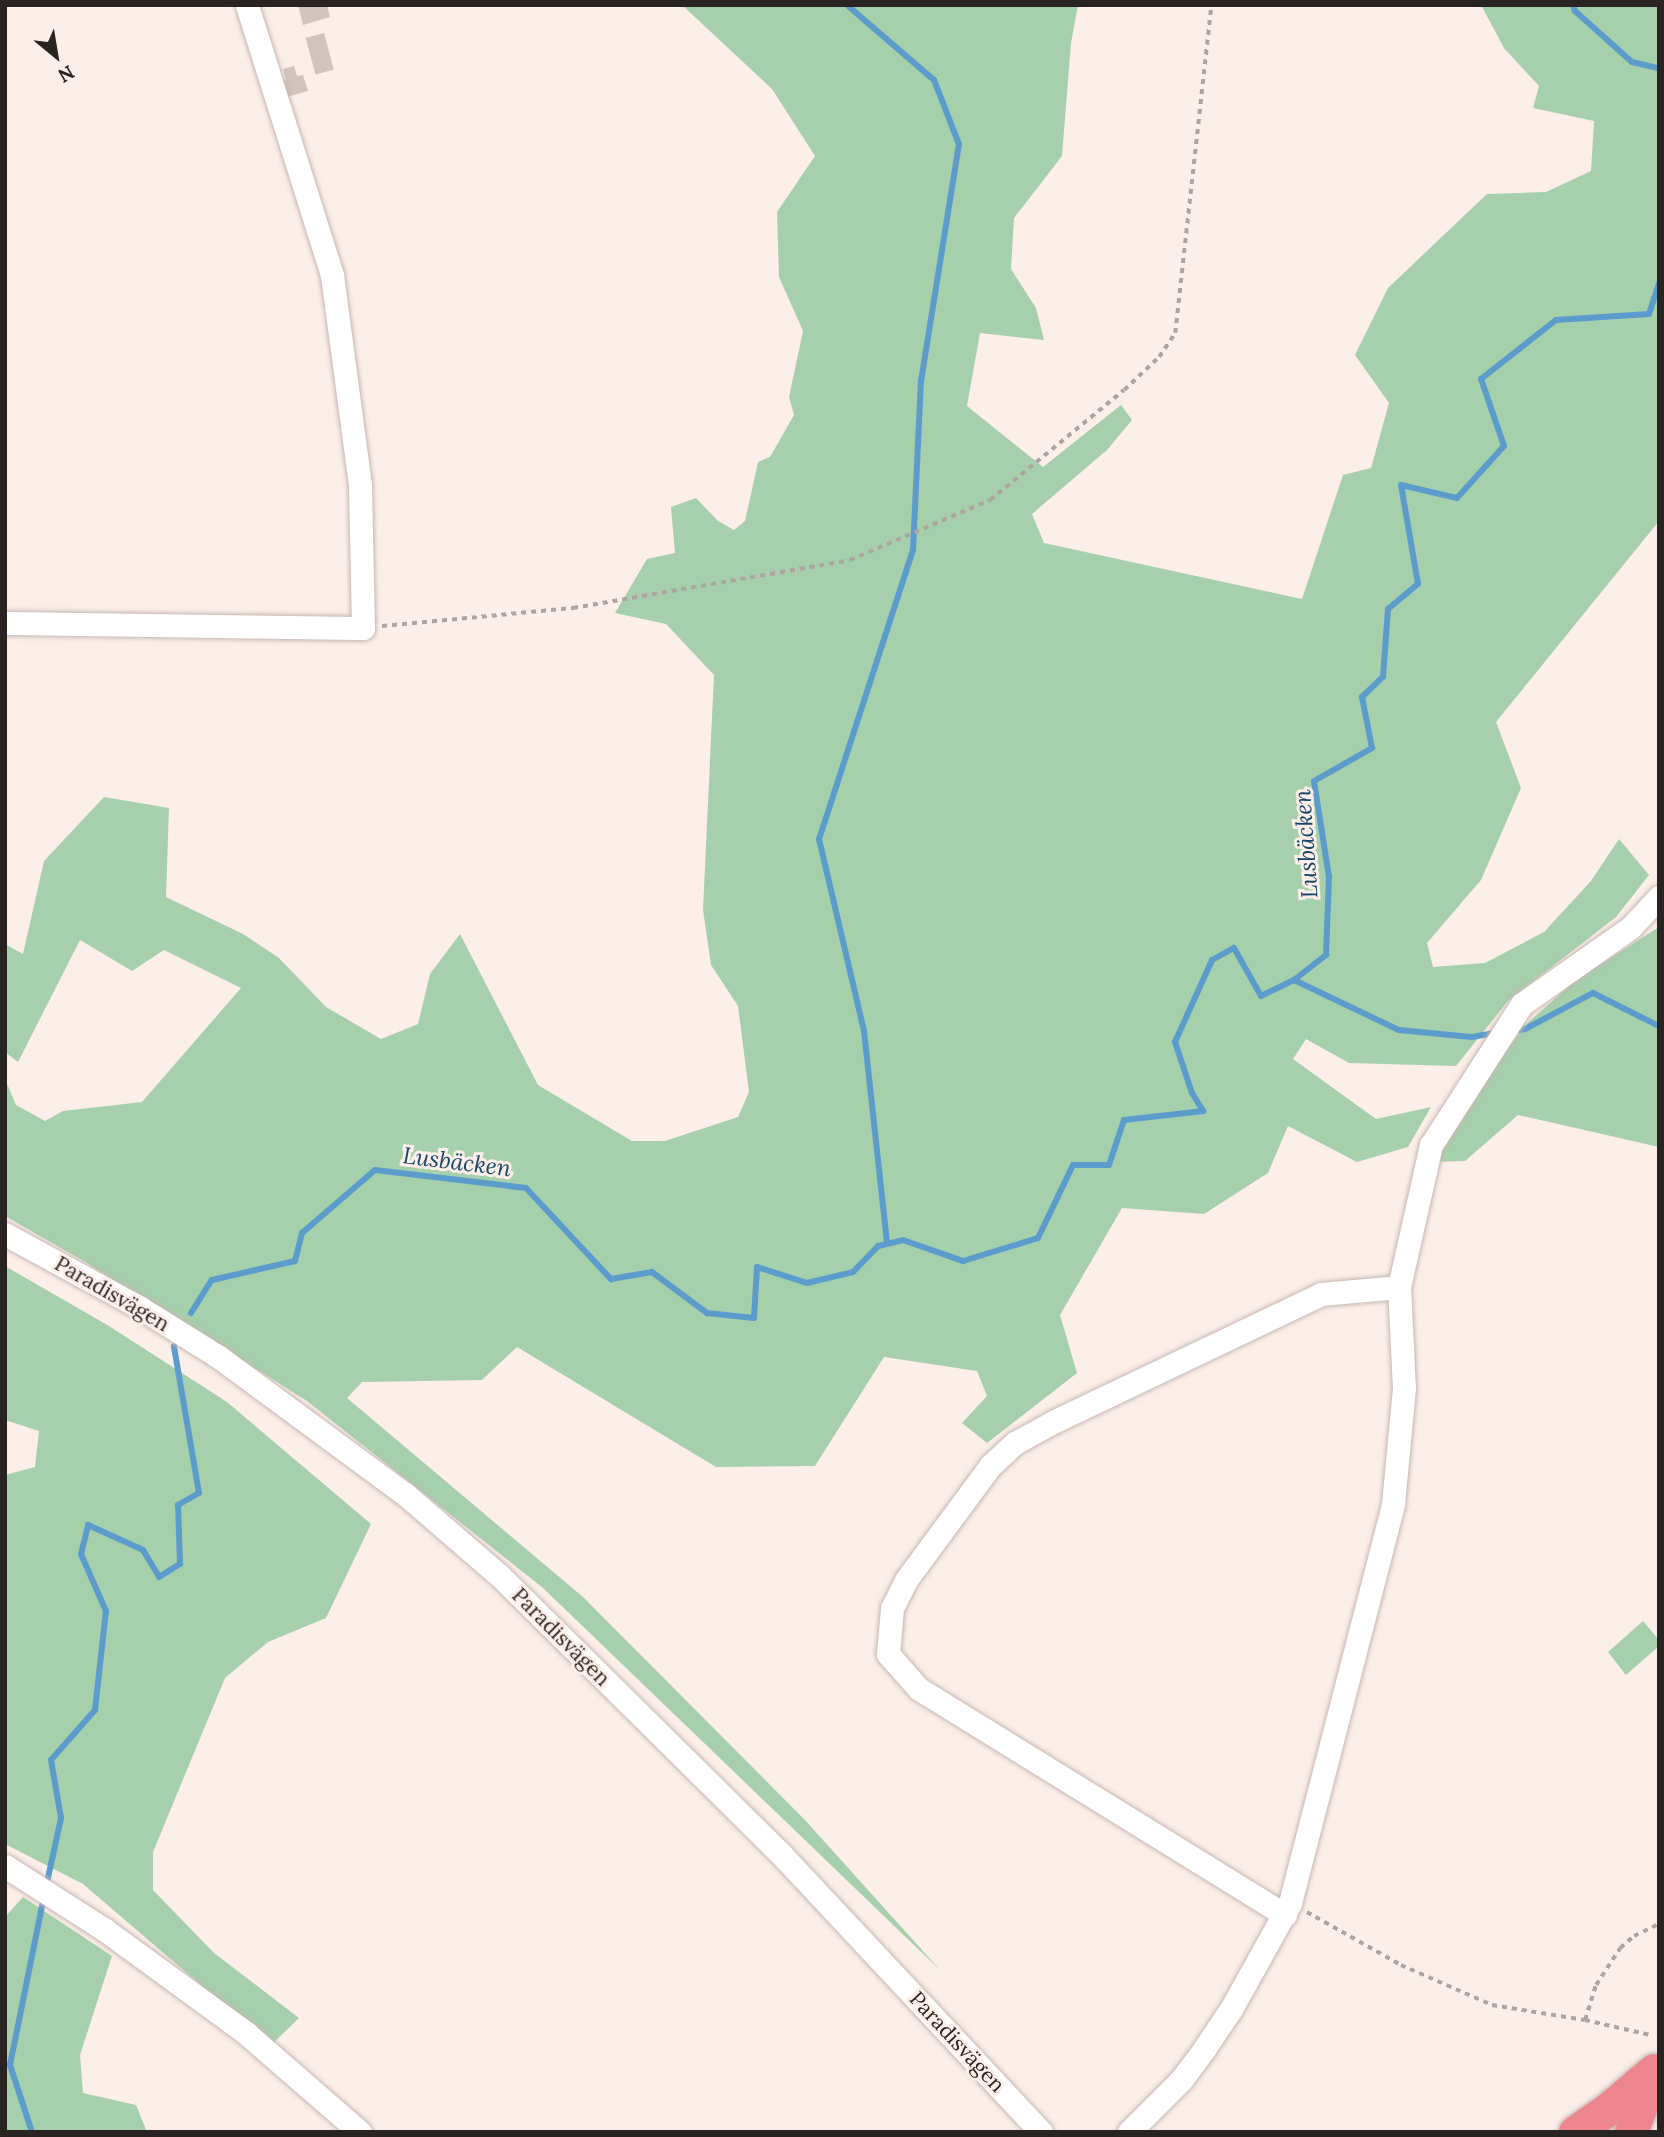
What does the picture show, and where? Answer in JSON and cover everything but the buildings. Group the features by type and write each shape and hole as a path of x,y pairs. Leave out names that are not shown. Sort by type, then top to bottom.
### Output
{"highway":[{"path":"1576,2132 1608,2109 1655,2055"},
{"path":"1631,2132 1655,2055"},
{"path":"1648,2132 1659,2102"}],"street":[{"path":"5,623 363,628 360,485 332,275 247,5"},
{"path":"1129,2132 1153,2111 1231,2010 1287,1909 1393,1504 1404,1388 1399,1287 1431,1145 1522,1004 1631,927 1659,897"},
{"name":"Paradisvägen","path":"5,1234 139,1307 219,1357 405,1494 500,1576 780,1853 1041,2132"},
{"path":"1287,1909 919,1689 888,1654 892,1608 906,1580 990,1466 1015,1443 1053,1422 1321,1294 1399,1287"},
{"path":"5,1866 105,1930 246,2033 360,2132"}],"path":[{"path":"363,628 573,608 850,560 990,500 1124,390 1159,357 1175,333 1211,5"},
{"path":"1287,1909 1401,1965 1492,2005 1585,2020 1655,2055"},
{"path":"1585,2020 1596,1985 1620,1948 1634,1936 1659,1924"}],"green space":[{"path":"682,5 1078,5 1071,43 1062,156 1014,218 1011,269 1036,308 1044,340 980,333 967,406 1043,467 1121,405 1132,420 1107,450 1032,514 1044,543 1302,599 1343,475 1371,468 1389,403 1355,355 1388,288 1487,194 1546,192 1591,171 1594,121 1533,108 1539,86 1504,48 1481,5 1659,5 1659,521 1496,722 1521,788 1481,880 1427,943 1433,967 1485,963 1544,932 1591,881 1619,839 1649,875 1616,917 1508,1001 1456,1066 1349,1063 1306,1039 1293,1059 1376,1119 1431,1107 1408,1147 1357,1162 1288,1126 1268,1173 1204,1214 1122,1208 1060,1315 1077,1373 987,1443 962,1423 987,1396 977,1371 884,1357 815,1466 716,1467 517,1347 482,1380 362,1382 347,1398 583,1597 805,1820 940,1970 543,1588 307,1401 85,1262 5,1216 5,1079 16,1105 45,1121 63,1111 142,1102 241,988 164,950 132,971 80,940 18,1062 5,1052 5,944 23,954 44,861 104,797 169,808 166,897 243,934 279,958 326,1007 381,1039 418,1024 430,974 460,934 538,1085 632,1141 665,1141 738,1117 749,1092 738,1006 711,965 703,910 714,675 666,624 615,613 647,559 675,553 671,507 696,498 718,521 734,530 745,521 758,462 770,457 794,415 789,397 803,331 779,277 777,212 815,156 772,89"},
{"path":"1659,927 1659,1147 1518,1115 1465,1161 1430,1162 1524,1026 1576,980"},
{"path":"5,1266 109,1326 227,1402 371,1524 326,1618 268,1642 225,1678 153,1852 153,1890 214,1953 299,2018 271,2045 83,1884 5,1844 5,1475 35,1467 39,1431 5,1420"},
{"path":"1643,1621 1659,1640 1659,1646 1626,1675 1608,1652"},
{"path":"23,1897 112,1956 80,2055 83,2093 136,2105 147,2132 5,2132 5,1917"}],"waterway":[{"path":"847,5 934,80 959,144 921,380 913,550 819,839 864,1031 887,1244"},
{"name":"Lusbäcken","path":"1573,5 1575,11 1632,62 1659,68"},
{"name":"Lusbäcken","path":"191,1313 212,1280 295,1261 302,1233 375,1170 526,1188 611,1279 652,1272 707,1313 754,1318 757,1267 807,1283 853,1272 878,1246 903,1240 963,1261 1038,1238 1073,1165 1109,1165 1124,1120 1203,1111 1192,1093 1175,1042 1212,960 1234,948 1261,996 1294,980 1326,955 1329,877 1314,781 1372,748 1362,697 1383,677 1388,609 1418,584 1401,485 1457,498 1504,446 1481,379 1556,320 1649,314 1659,284"},
{"path":"1294,980 1399,1030 1472,1037 1495,1033"},
{"path":"1513,1031 1525,1029 1593,993 1659,1026"},
{"name":"Lusbäcken","path":"46,1887 61,1818 51,1760 95,1710 106,1611 81,1554 88,1525 143,1550 159,1577 180,1564 178,1505 199,1493 174,1346"},
{"name":"Lusbäcken","path":"32,2132 10,2065 44,1897"}]}
